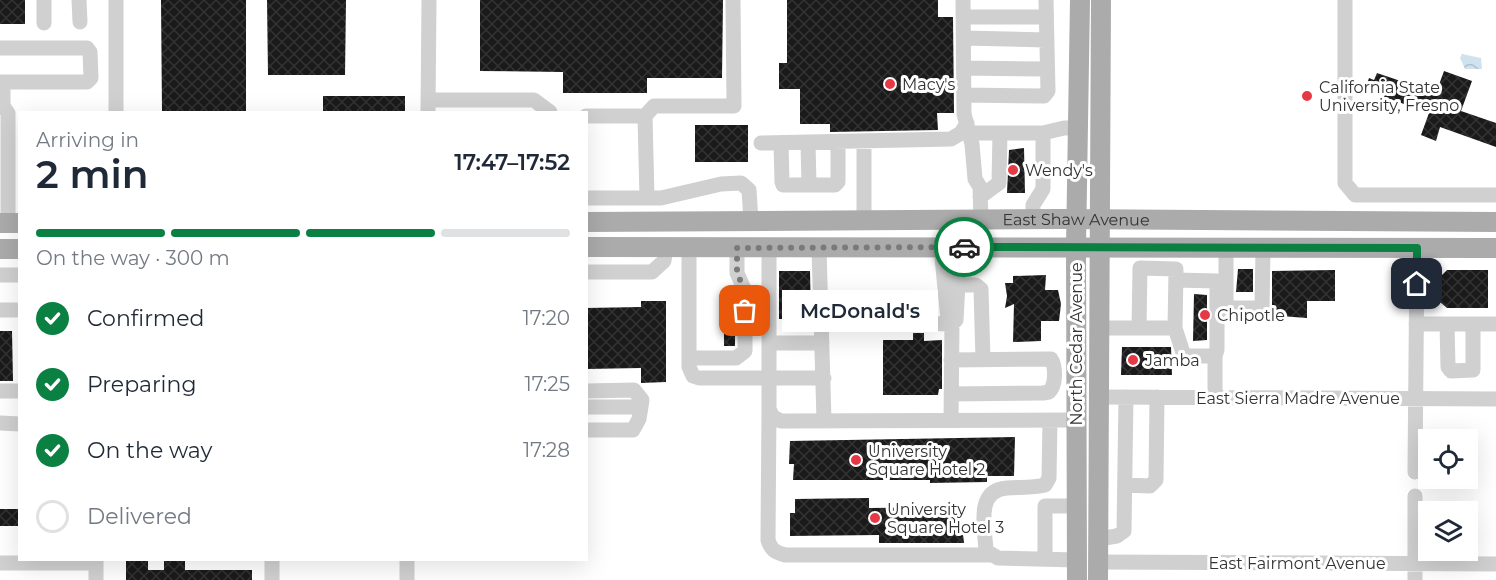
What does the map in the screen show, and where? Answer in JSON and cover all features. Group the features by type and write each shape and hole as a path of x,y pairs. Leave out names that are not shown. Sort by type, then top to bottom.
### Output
{"main road":[{"name":"North Cedar Avenue","path":"1077,580 1076,247 1080,0"},
{"path":"1090,0 1091,32 1102,75"},
{"name":"North Cedar Avenue","path":"1098,571 1101,0"},
{"name":"East Shaw Avenue","path":"588,222 1077,219 1496,222"},
{"path":"588,234 647,221"},
{"path":"1417,248 1419,241 1430,234 1483,235 1496,232"},
{"name":"East Shaw Avenue","path":"588,247 1496,248"},
{"path":"0,249 18,249"},
{"path":"1076,420 1086,424 1088,430 1098,531"},
{"path":"1076,506 1087,520 1088,553 1098,571"},
{"path":"1077,560 1087,568 1089,580"}],"street":[{"path":"44,0 44,23"},
{"path":"79,0 80,22"},
{"path":"116,0 116,111"},
{"path":"429,0 428,106 534,100 549,111"},
{"path":"647,198 645,116 654,106 734,106 733,0"},
{"path":"963,0 964,94 980,197 981,220"},
{"path":"964,94 1044,96 1048,91 1046,0"},
{"path":"1345,0 1344,183 1355,195 1496,195"},
{"path":"963,17 1046,17"},
{"path":"964,38 1047,39"},
{"path":"0,48 87,48 90,52 91,78 87,82 2,82 8,110 9,223"},
{"path":"964,68 1047,69"},
{"path":"588,116 645,116"},
{"path":"761,143 951,139 968,128 1000,133 1043,134 1064,128 1078,128"},
{"path":"980,197 999,183 1000,133"},
{"path":"1033,219 1033,205 1042,189 1043,134"},
{"path":"782,143 783,185 809,185 838,182 838,142"},
{"path":"864,142 864,221"},
{"path":"808,143 809,185"},
{"path":"588,198 673,196 721,184 741,183 749,190 751,221"},
{"path":"588,272 652,272 664,261 666,247"},
{"path":"689,247 690,372 699,378 824,378"},
{"path":"769,247 768,540 771,548 784,555 990,555 998,558 1077,560"},
{"path":"951,247 958,285 956,320 952,324 951,420"},
{"path":"951,247 948,320 952,324"},
{"path":"689,358 736,358 745,351 745,291 737,273 737,248"},
{"path":"819,248 824,420"},
{"path":"1176,248 1175,328 1184,356 1215,356"},
{"path":"1226,248 1226,308 1262,308 1263,248"},
{"path":"1415,472 1417,248"},
{"path":"1139,328 1140,268 1217,281 1215,397"},
{"path":"0,274 18,276"},
{"path":"958,285 976,285 981,289 983,360"},
{"path":"0,310 17,310"},
{"path":"820,321 952,324"},
{"path":"1416,324 1496,324"},
{"path":"1447,324 1448,367 1451,371 1462,373 1473,370 1473,324"},
{"path":"1100,328 1175,328"},
{"path":"769,343 822,343"},
{"path":"951,360 1051,359 1054,366 1052,389 1043,393 951,394"},
{"path":"1462,373 1462,398"},
{"path":"588,391 634,390 642,400 639,419 633,430 588,430"},
{"path":"0,391 18,391"},
{"name":"East Sierra Madre Avenue","path":"1099,397 1496,399"},
{"path":"1098,531 1118,536 1124,531 1126,397"},
{"path":"1125,485 1150,486 1156,480 1157,397"},
{"path":"588,407 641,407"},
{"path":"770,409 773,417 781,421 1076,420"},
{"path":"990,555 986,551 984,504 988,496 996,490 1045,485 1049,478 1050,420"},
{"path":"0,423 18,424"},
{"path":"1415,496 1415,580"},
{"path":"1045,559 1045,506 1076,506"},
{"path":"0,563 96,561 96,580"},
{"path":"272,561 272,580"},
{"path":"407,561 407,580"},
{"name":"East Fairmont Avenue","path":"1098,571 1496,564"}],"water":[{"path":"1462,54 1481,58 1482,69 1465,69 1460,58"}],"building":[{"path":"0,0 25,0 25,24 0,24"},
{"path":"161,0 246,0 246,111 162,111"},
{"path":"267,0 346,0 345,75 268,75"},
{"path":"480,0 723,0 722,78 647,78 647,93 563,93 563,72 480,71"},
{"path":"787,0 938,0 938,17 953,17 954,113 937,113 938,130 830,132 830,124 800,124 800,89 779,89 779,63 787,63"},
{"path":"1444,71 1472,81 1461,111 1496,123 1496,147 1440,127 1436,141 1421,135 1429,113 1365,90 1369,78 1374,80 1377,73 1436,93"},
{"path":"323,96 405,96 405,111 323,111"},
{"path":"695,125 748,125 748,162 695,162"},
{"name":"Wendy's","path":"1024,148 1025,193 1007,193 1009,150"},
{"path":"1238,269 1253,269 1253,292 1236,292"},
{"path":"1335,270 1335,301 1307,301 1307,318 1268,315 1272,308 1272,271"},
{"path":"1447,270 1488,270 1488,308 1447,308 1440,302 1441,276"},
{"path":"779,271 810,271 811,319 779,319"},
{"path":"1046,275 1045,290 1058,290 1061,304 1059,321 1041,321 1041,341 1013,342 1014,304 1005,308 1007,296 1005,283 1013,283 1013,276"},
{"path":"724,292 735,293 735,346 724,346"},
{"path":"1194,294 1207,295 1207,340 1193,341"},
{"path":"641,301 666,301 666,382 641,383 641,368 588,369 588,308 641,307"},
{"path":"0,331 12,331 13,381 0,381"},
{"path":"913,333 924,333 924,341 942,340 942,389 939,389 938,395 883,395 883,340 913,340"},
{"path":"1122,347 1171,347 1172,375 1121,375"},
{"path":"1015,437 1014,476 987,476 987,482 793,480 794,464 789,464 790,441"},
{"name":"University Square Hotel 3","path":"869,498 869,508 960,507 964,543 879,543 879,535 790,536 790,513 795,513 795,499"},
{"path":"0,509 18,509 18,526 0,526"},
{"path":"126,561 148,561 148,570 164,570 164,561 185,561 185,570 252,570 252,580 126,580"}],"way so far":[{"path":"745,311 745,291 737,273 737,248 964,247"}],"place":[{"name":"Macy's","path":"890,84"},
{"name":"California State University, Fresno","path":"1307,96"},
{"name":"Wendy's","path":"1013,170"},
{"name":"McDonald's","path":"745,311"},
{"name":"Chipotle","path":"1205,315"},
{"name":"Jamba","path":"1133,360"},
{"name":"University Square Hotel 2","path":"856,460"},
{"name":"University Square Hotel 3","path":"875,518"}],"route":[{"path":"964,247 1417,248 1417,284"}]}
